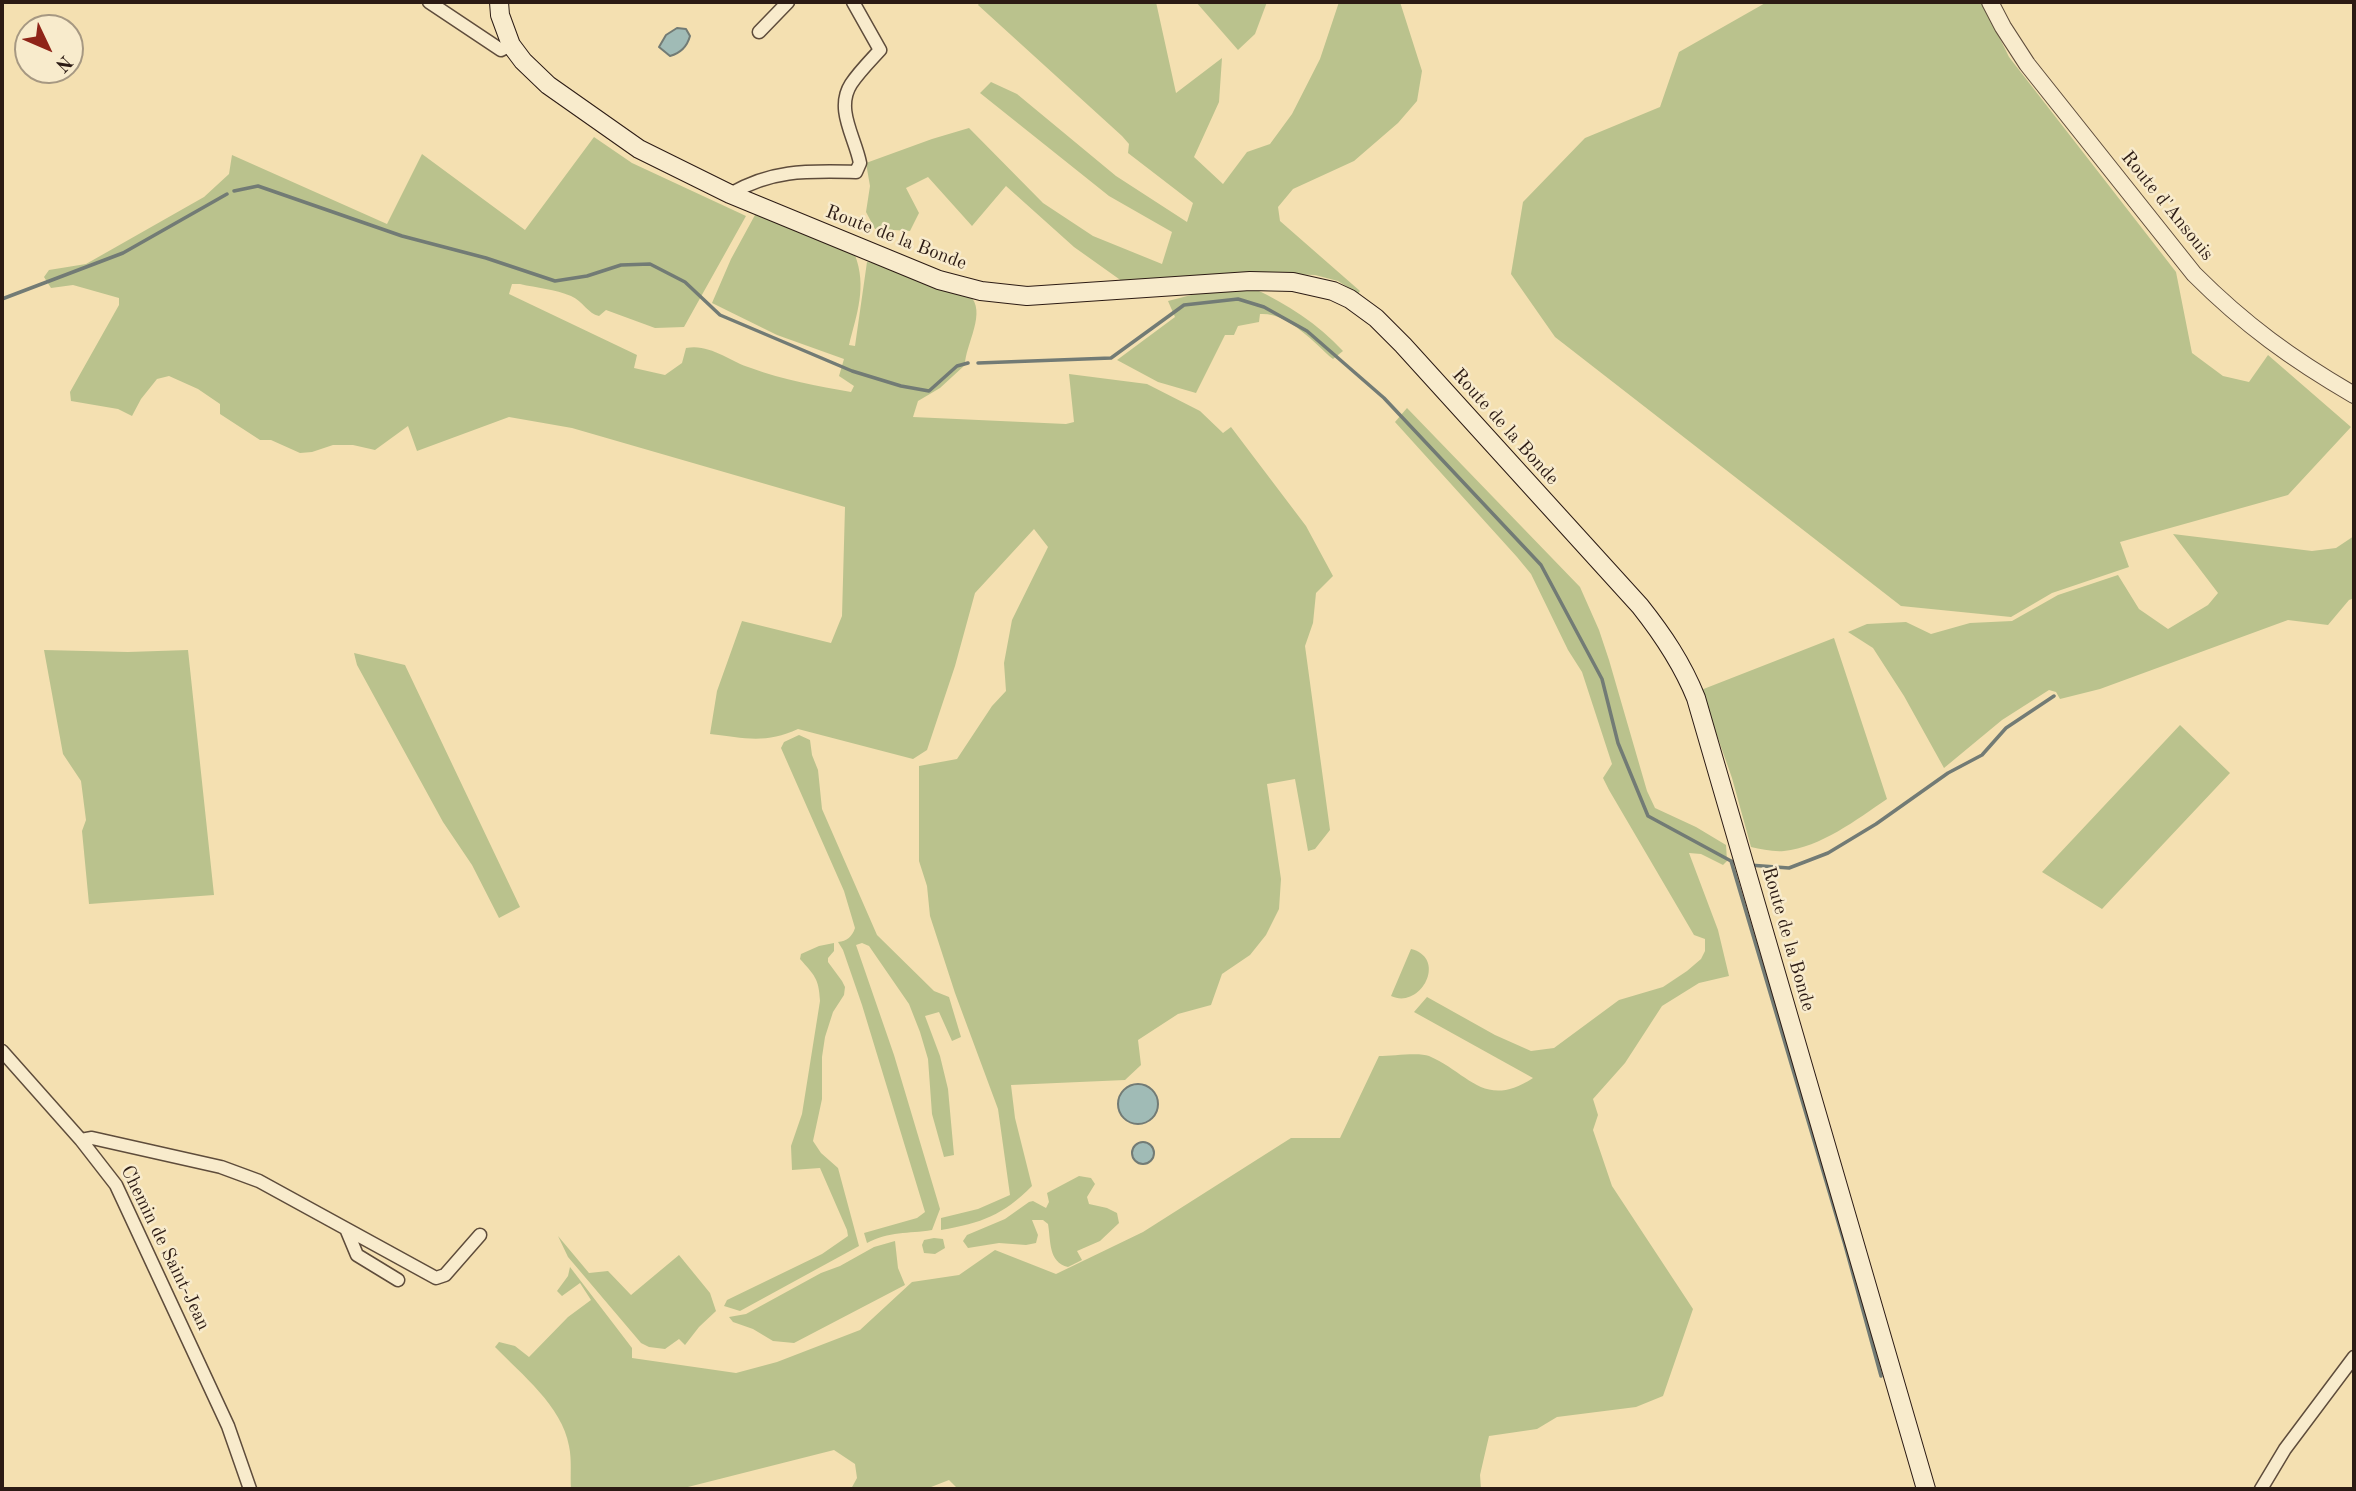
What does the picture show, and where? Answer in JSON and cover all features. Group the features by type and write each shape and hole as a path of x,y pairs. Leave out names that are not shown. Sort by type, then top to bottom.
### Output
{"main road":[{"name":"Route de la Bonde","path":"499,2 503,26 511,45 523,61 548,85 628,142 676,169 730,194 939,280 981,291 1027,296 1261,281 1316,285 1350,299 1376,317 1403,345 1640,606 1674,651 1696,698 1926,1489"}],"street":[{"path":"429,2 501,50 511,45"},
{"path":"759,32 788,2"},
{"path":"730,194 751,182 781,173 856,172 860,163 845,116 844,97 852,82 880,50 852,2"},
{"name":"Route d'Ansouis","path":"1990,2 2027,64 2194,274 2257,332 2302,364 2354,395"},
{"path":"489,41 503,26"},
{"name":"Chemin de Saint-Jean","path":"2,1051 81,1140 116,1185 228,1426 250,1489"},
{"path":"81,1140 92,1138 221,1167 259,1181 436,1278 445,1275 480,1235"},
{"path":"347,1231 357,1255 398,1280"},
{"path":"2262,1489 2285,1449 2354,1357"}],"green space":[{"path":"980,2 1156,2 1176,93 1222,58 1219,102 1194,157 1223,184 1247,152 1270,144 1292,114 1320,59 1339,2 1400,2 1422,71 1417,101 1398,123 1354,161 1293,189 1278,207 1280,221 1360,291 1358,294 1338,281 1315,275 1283,274 1126,284 1074,247 1006,186 972,226 928,177 906,188 919,213 910,231 875,229 866,212 870,186 866,163 969,128 1043,203 1093,236 1162,264 1172,232 1109,196 980,93 991,82 1017,94 1116,176 1187,222 1193,203 1128,153 1129,144 1122,136 978,5"},
{"path":"1196,2 1267,2 1255,34 1238,50"},
{"path":"1767,2 1982,2 2009,57 2176,272 2192,353 2223,376 2249,382 2268,355 2351,427 2288,495 2120,542 2129,567 2052,593 2011,617 1901,606 1555,337 1511,274 1523,202 1585,138 1660,107 1679,52"},
{"path":"594,137 632,163 746,216 684,327 655,328 606,310 599,316 571,296 520,284 512,284 509,294 637,355 634,368 665,375 682,363 686,348 694,347 775,376 851,392 854,386 839,376 844,359 777,335 712,303 731,259 755,215 760,214 855,255 859,267 860,289 858,311 849,345 855,346 867,262 969,295 974,302 976,319 965,365 940,388 918,401 913,417 1066,424 1074,422 1069,374 1147,384 1200,411 1223,433 1231,427 1306,526 1333,576 1316,593 1313,623 1305,646 1330,830 1315,849 1308,851 1295,779 1267,784 1281,879 1279,909 1266,935 1250,955 1222,974 1211,1005 1178,1014 1138,1040 1141,1065 1125,1080 1011,1085 1015,1118 1032,1186 1001,1211 980,1221 941,1230 941,1218 978,1209 1010,1195 998,1109 930,916 927,886 919,861 919,766 957,759 992,706 1006,691 1004,663 1012,620 1048,547 1034,529 975,593 955,666 927,750 913,759 798,729 765,738 710,734 717,691 742,621 831,643 842,616 845,507 572,428 509,417 417,451 408,426 375,450 353,445 333,445 300,453 271,440 260,440 220,414 220,404 198,389 169,376 157,379 132,416 118,409 71,401 70,392 119,305 119,298 73,285 51,288 44,277 49,270 86,264 204,197 229,174 232,155 387,224 422,154 525,230"},
{"path":"1255,289 1302,316 1343,351 1333,359 1290,323 1260,314 1259,322 1238,326 1234,335 1225,335 1196,393 1158,382 1117,360 1175,317 1168,301 1199,293"},
{"path":"1407,408 1580,587 1599,630 1647,791 1655,808 1726,845 1727,861 1723,865 1701,854 1689,853 1718,930 1729,976 1699,983 1662,1006 1625,1063 1593,1099 1598,1115 1593,1130 1612,1186 1693,1309 1663,1396 1636,1407 1557,1417 1537,1429 1489,1436 1480,1475 1481,1489 958,1489 949,1480 926,1489 851,1489 857,1478 855,1464 834,1450 680,1489 571,1489 569,1446 558,1417 539,1392 495,1347 499,1342 515,1346 529,1357 568,1317 591,1300 580,1283 562,1296 557,1291 568,1276 570,1267 632,1348 632,1358 736,1373 777,1362 860,1330 912,1282 959,1275 995,1250 1056,1274 1143,1232 1291,1138 1340,1138 1379,1056 1429,1056 1489,1090 1516,1087 1533,1078 1414,1012 1427,997 1495,1035 1531,1051 1554,1048 1619,1000 1663,987 1701,959 1705,951 1705,939 1694,935 1603,778 1612,764 1582,672 1568,650 1531,574 1395,422"},
{"path":"2173,534 2312,551 2336,548 2354,536 2354,598 2349,600 2328,625 2288,620 2100,689 2060,699 2056,692 2049,690 2002,720 1944,768 1904,696 1873,648 1848,632 1867,624 1906,622 1931,634 1970,623 2012,621 2058,595 2118,575 2139,609 2168,629 2208,605 2218,593"},
{"path":"1834,638 1887,799 1838,831 1811,844 1784,851 1751,847 1732,778 1701,690"},
{"path":"44,650 188,650 214,895 89,904 82,831 86,820 81,781 63,754"},
{"path":"354,653 405,665 520,907 499,918 472,865 443,822 357,665"},
{"path":"2180,725 2230,773 2102,909 2042,872"},
{"path":"799,735 810,740 818,770 822,809 877,935 934,991 949,997 961,1037 952,1041 939,1012 925,1016 940,1056 948,1089 954,1155 944,1157 932,1114 928,1059 909,1004 869,946 862,943 856,945 894,1055 940,1209 932,1230 891,1235 867,1243 864,1233 917,1218 925,1212 862,1005 838,942 849,938 855,928 844,891 781,748 784,742"},
{"path":"834,943 834,951 828,962 845,987 825,1037 822,1099 813,1141 821,1153 838,1168 859,1246 740,1311 724,1306 727,1300 822,1254 848,1236 820,1168 792,1170 791,1146 802,1114 820,1001 815,977 800,959 801,954"},
{"path":"1411,949 1422,954 1428,962 1426,981 1412,996 1391,996"},
{"path":"1079,1176 1091,1178 1095,1184 1087,1197 1089,1204 1117,1213 1119,1223 1100,1241 1077,1251 1082,1260 1068,1267 1057,1261 1052,1250 1048,1224 1043,1220 1032,1220 1038,1235 1036,1243 999,1243 968,1248 963,1241 967,1235 1005,1219 1029,1202 1033,1201 1046,1208 1049,1202 1047,1193"},
{"path":"558,1236 589,1273 608,1271 631,1295 679,1255 710,1293 716,1311 685,1345 679,1339 665,1349 649,1347 641,1343 568,1257"},
{"path":"943,1239 945,1248 935,1254 924,1253 924,1240"},
{"path":"895,1241 898,1268 905,1285 794,1343 773,1341 753,1329 733,1322 729,1317 746,1314 874,1247"}],"water":[{"path":"677,28 686,29 690,36 683,49 670,56 659,47 666,35"},
{"path":"1138,1084 1152,1090 1158,1104 1152,1118 1138,1124 1124,1118 1118,1104 1124,1090"},
{"path":"1143,1142 1151,1145 1154,1153 1151,1161 1143,1164 1135,1161 1132,1153 1135,1145"}],"waterway":[{"path":"234,191 258,186 402,236 486,258 555,281 587,276 621,265 650,264 685,282 720,315 852,371 901,386 929,391 957,366 968,363"},
{"path":"2,299 123,253 227,194"},
{"path":"978,363 1111,358 1184,305 1238,299 1264,307 1307,331 1384,398 1541,565 1602,679 1618,743 1648,816 1738,863"},
{"path":"1749,865 1789,868 1828,853 1876,824 1948,773 1982,755 2006,728 2054,696"},
{"path":"1731,861 1881,1376"}]}
